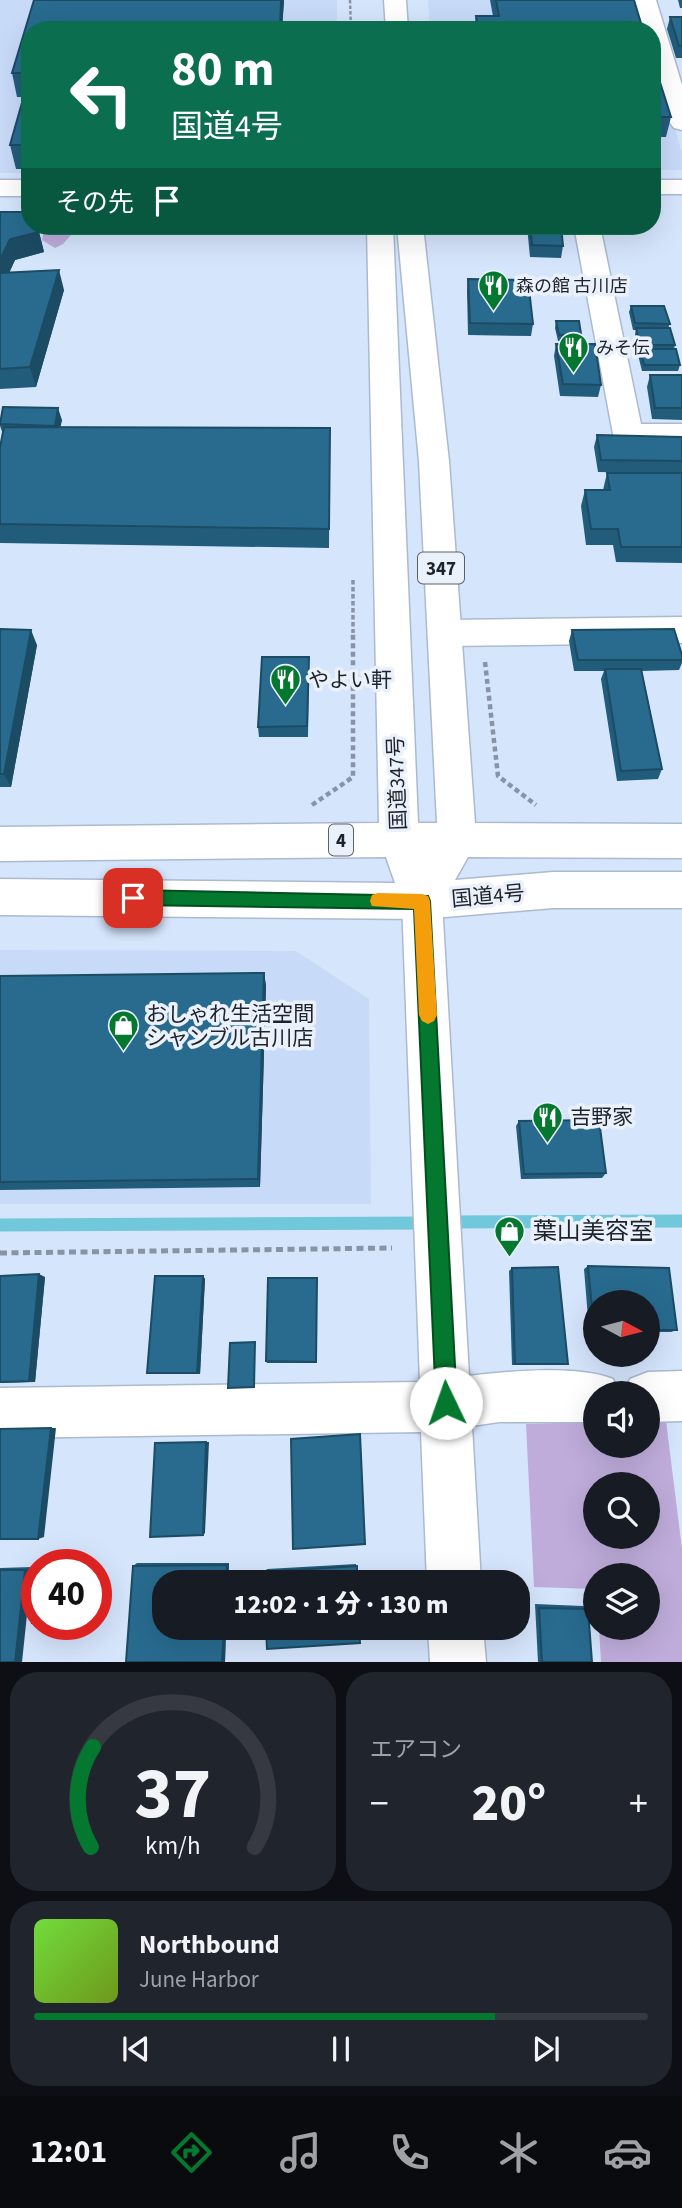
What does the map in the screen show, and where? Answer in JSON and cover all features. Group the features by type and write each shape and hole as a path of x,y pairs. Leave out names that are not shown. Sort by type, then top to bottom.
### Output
{"main road":[{"path":"395,0 396,21"},
{"path":"661,30 674,69 682,123"},
{"path":"661,187 682,187"},
{"path":"0,188 21,188"},
{"name":"国道347号","path":"380,235 399,840 422,901 436,1193 416,1251 446,1403 453,1570"},
{"name":"347","path":"411,235 434,461 457,841"},
{"path":"589,235 628,434 682,434"},
{"path":"444,633 682,630"},
{"name":"4","path":"0,844 399,840 682,841"},
{"path":"422,901 457,841"},
{"name":"国道4号","path":"0,897 422,901 553,890 682,890"},
{"path":"660,1396 682,1396"},
{"path":"0,1413 405,1409 499,1397 583,1397"},
{"path":"457,1640 458,1662"}],"path":[{"path":"350,0 351,21"},
{"path":"311,806 353,777 353,572"},
{"path":"498,776 545,812"},
{"path":"0,1253 416,1251"}],"shaded area":[{"path":"0,0 337,0 337,21 21,21 21,173 0,173"},
{"path":"428,0 639,0 645,21 429,21"},
{"path":"661,78 682,153 682,170 661,170"},
{"path":"43,235 71,235 55,248 42,240"},
{"path":"0,950 296,951 369,999 371,1204 0,1204"},
{"path":"660,1421 666,1421 682,1549 682,1662 601,1662 600,1640 660,1640 660,1563 583,1563 583,1589 534,1587 526,1424 583,1422 583,1458 660,1458"}],"building":[{"path":"34,0 281,0 280,21 28,21"},
{"path":"496,0 634,0 640,21 477,21 476,16 499,16"},
{"path":"670,17 682,17 682,46 679,46"},
{"path":"21,43 21,73 12,73"},
{"path":"661,85 671,117 661,117"},
{"path":"21,106 21,145 10,145"},
{"path":"0,212 21,212 21,235 27,235 10,239 0,260"},
{"path":"531,235 562,235 563,246 532,245"},
{"path":"59,270 30,367 0,369 0,273"},
{"path":"468,279 528,280 533,324 470,323"},
{"path":"631,306 664,306 670,324 635,323"},
{"path":"556,321 579,321 581,334 559,335"},
{"path":"636,328 670,328 675,345 640,345"},
{"path":"556,344 595,344 601,385 563,384"},
{"path":"640,349 676,349 680,365 644,365"},
{"path":"650,375 682,375 682,408 655,408"},
{"path":"3,407 58,408 55,426 0,424"},
{"path":"4,427 330,428 329,529 0,524 0,447"},
{"path":"597,435 682,437 682,461 601,460"},
{"path":"607,473 682,473 682,547 621,547 618,529 591,529 585,490 610,490"},
{"path":"0,629 31,630 4,774 0,774"},
{"path":"674,629 682,660 578,660 572,630"},
{"path":"262,657 309,657 307,726 258,727"},
{"path":"605,669 641,669 662,769 621,771"},
{"path":"264,973 258,1179 0,1182 0,976"},
{"path":"599,1120 606,1173 524,1174 519,1121"},
{"path":"588,1266 669,1268 677,1330 660,1330 660,1290 590,1290"},
{"path":"558,1267 568,1364 515,1364 512,1268"},
{"path":"39,1274 29,1381 0,1382 0,1276"},
{"path":"155,1276 203,1276 197,1373 147,1373"},
{"path":"268,1278 317,1278 316,1362 266,1361"},
{"path":"255,1342 254,1387 228,1388 230,1343"},
{"path":"51,1428 38,1539 0,1539 0,1429"},
{"path":"360,1434 365,1544 293,1549 291,1439"},
{"path":"206,1442 203,1535 150,1537 155,1443"},
{"path":"227,1565 227,1570 152,1570 152,1640 223,1640 222,1662 126,1662 133,1566"},
{"path":"357,1566 357,1570 296,1570"},
{"path":"0,1570 21,1570 21,1607 15,1662 0,1662"},
{"path":"539,1608 583,1609 583,1640 590,1640 592,1662 542,1662"},
{"path":"267,1640 360,1640 360,1643 267,1649"}],"waterway":[{"path":"447,1222 682,1221"},
{"path":"0,1225 427,1223"}],"slow traffic":[{"path":"378,901 422,901 428,1015"}],"place":[{"name":"森の館 古川店","path":"493,313"},
{"name":"みそ伝","path":"573,375"},
{"name":"やよい軒","path":"285,707"},
{"name":"おしゃれ生活空間 シャンブル古川店","path":"123,1053"},
{"name":"吉野家","path":"547,1144"},
{"name":"葉山美容室","path":"510,1258"}],"route":[{"path":"133,898 422,901 446,1403"}]}
